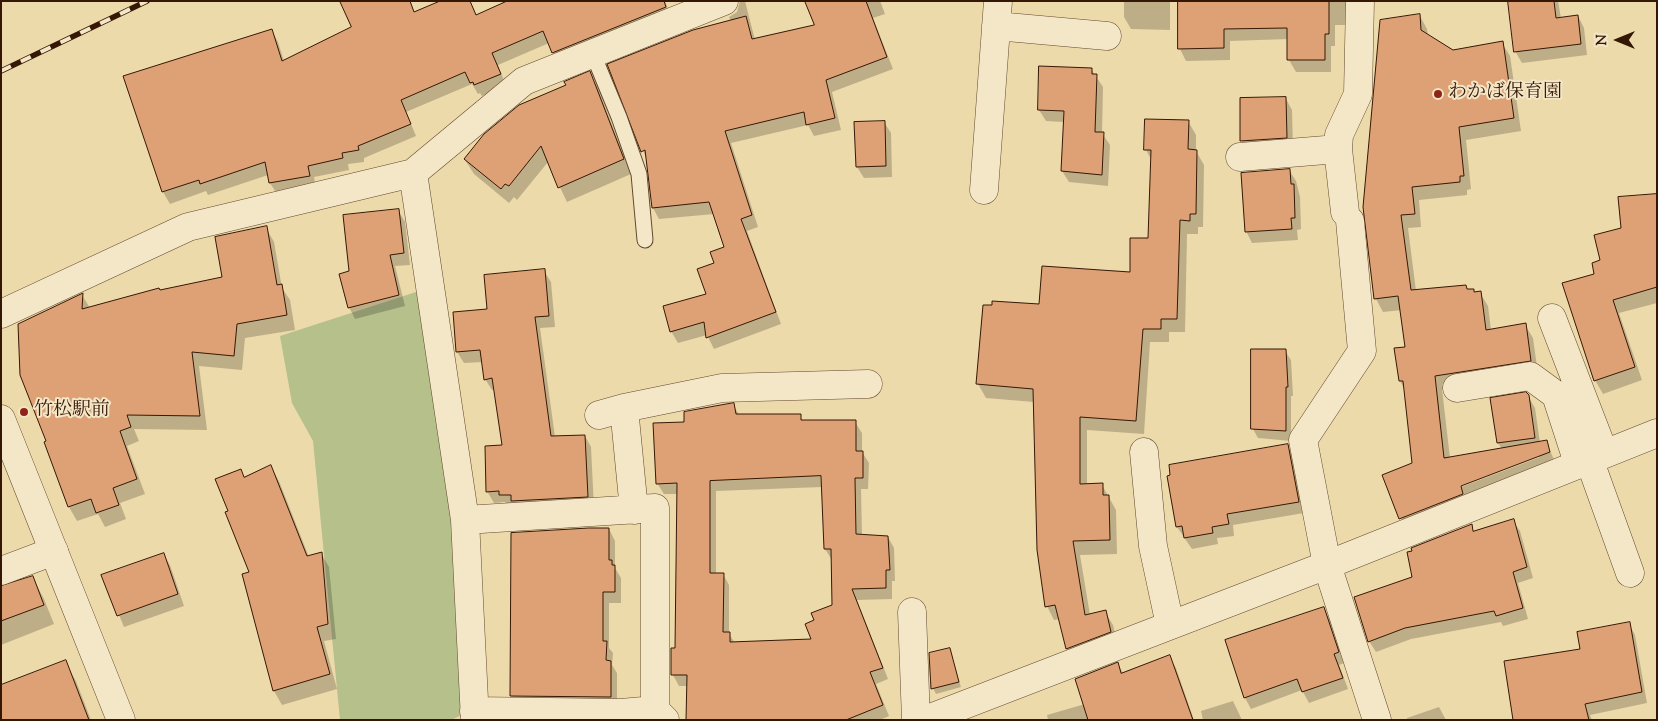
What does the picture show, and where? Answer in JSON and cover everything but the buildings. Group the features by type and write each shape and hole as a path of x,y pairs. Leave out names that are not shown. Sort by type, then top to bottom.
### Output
{"street":[{"path":"1,314 188,227 413,173 524,81 724,1"},
{"path":"1360,1 1358,94 1339,135 1338,149 1348,217 1362,351 1303,440 1327,565 1377,720"},
{"path":"984,190 997,14 1107,36"},
{"path":"1240,157 1338,149"},
{"path":"413,173 465,520 474,715 622,713 660,715 655,508 465,520"},
{"path":"1552,318 1591,458 1630,573"},
{"path":"1458,388 1530,376 1556,395 1591,458"},
{"path":"634,510 612,412 722,388 868,384"},
{"path":"1,418 121,720"},
{"path":"926,720 1327,565 1657,433"},
{"path":"1144,452 1153,546 1170,625"},
{"path":"1,571 54,551"},
{"path":"912,612 916,720"}],"lane":[{"path":"593,54 619,116 639,174 645,240"}],"green space":[{"path":"416,292 432,336 452,519 462,715 451,720 340,720 313,441 292,403 280,336"}],"railway":[{"path":"1,71 147,1"}],"place":[{"name":"わかば保育園","path":"1438,94"},
{"name":"竹松駅前","path":"24,412"}]}
